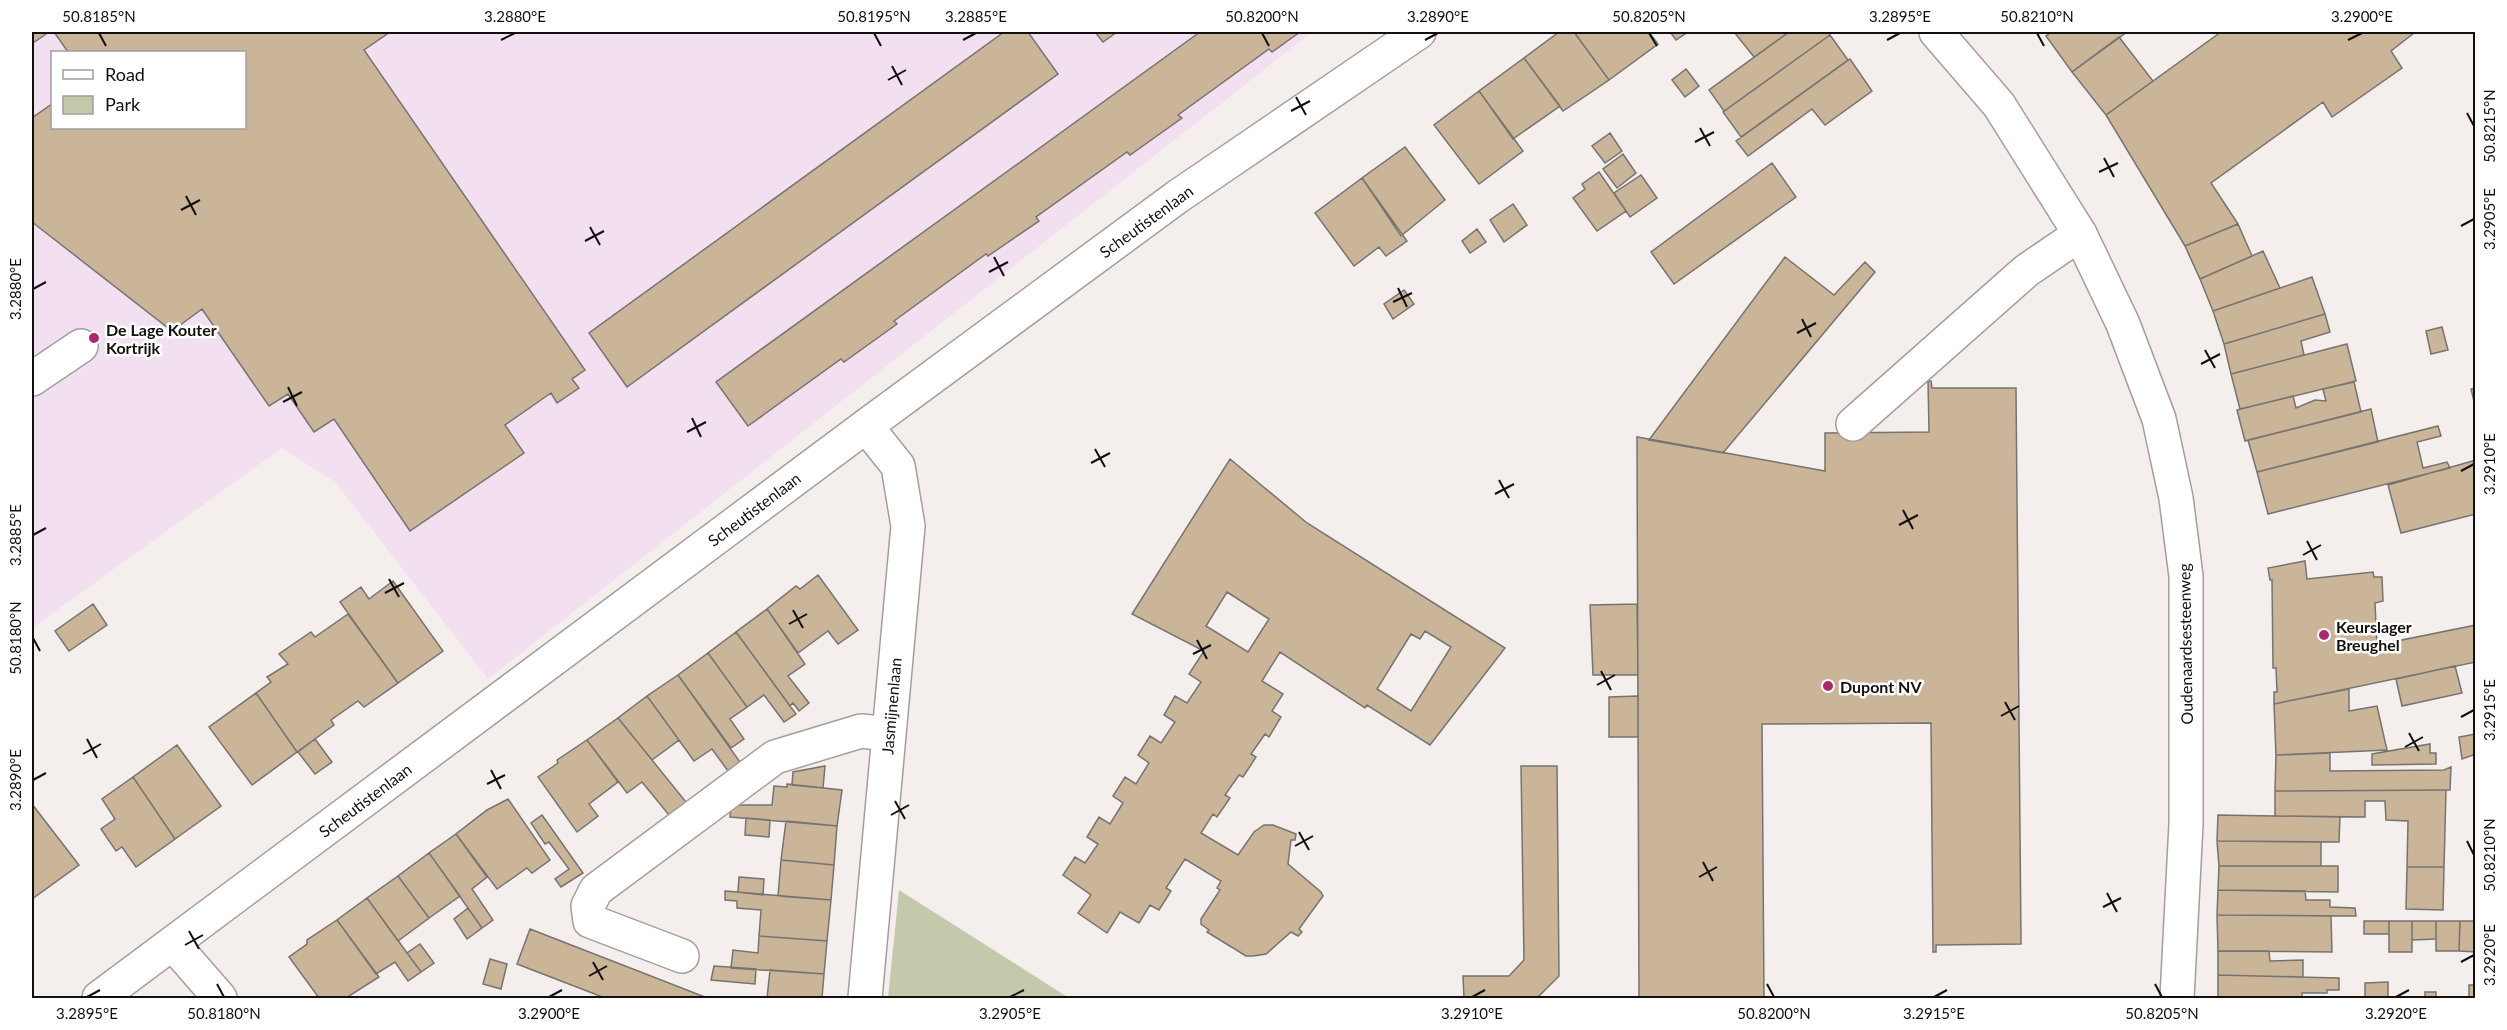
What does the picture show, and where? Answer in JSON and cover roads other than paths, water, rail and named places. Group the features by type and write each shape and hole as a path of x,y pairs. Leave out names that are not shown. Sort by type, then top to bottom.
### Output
{"street":[{"name":"Scheutistenlaan","path":"99,999 866,426 1177,197 1419,32"},
{"name":"Oudenaardsesteenweg","path":"1936,32 1999,105 2080,234 2123,324 2159,419 2179,520 2186,576 2186,824 2177,999"},
{"path":"1852,424 2026,271 2080,234"},
{"path":"32,379 81,346"},
{"name":"Jasmijnenlaan","path":"865,999 908,526 898,466 866,426"},
{"path":"682,956 590,921 588,906 596,890 775,757 861,731 889,734"},
{"path":"172,944 220,999"}],"place":[{"name":"De Lage Kouter Kortrijk","path":"94,338"},
{"name":"Keurslager Breughel","path":"2324,635"},
{"name":"Dupont NV","path":"1828,686"}]}
